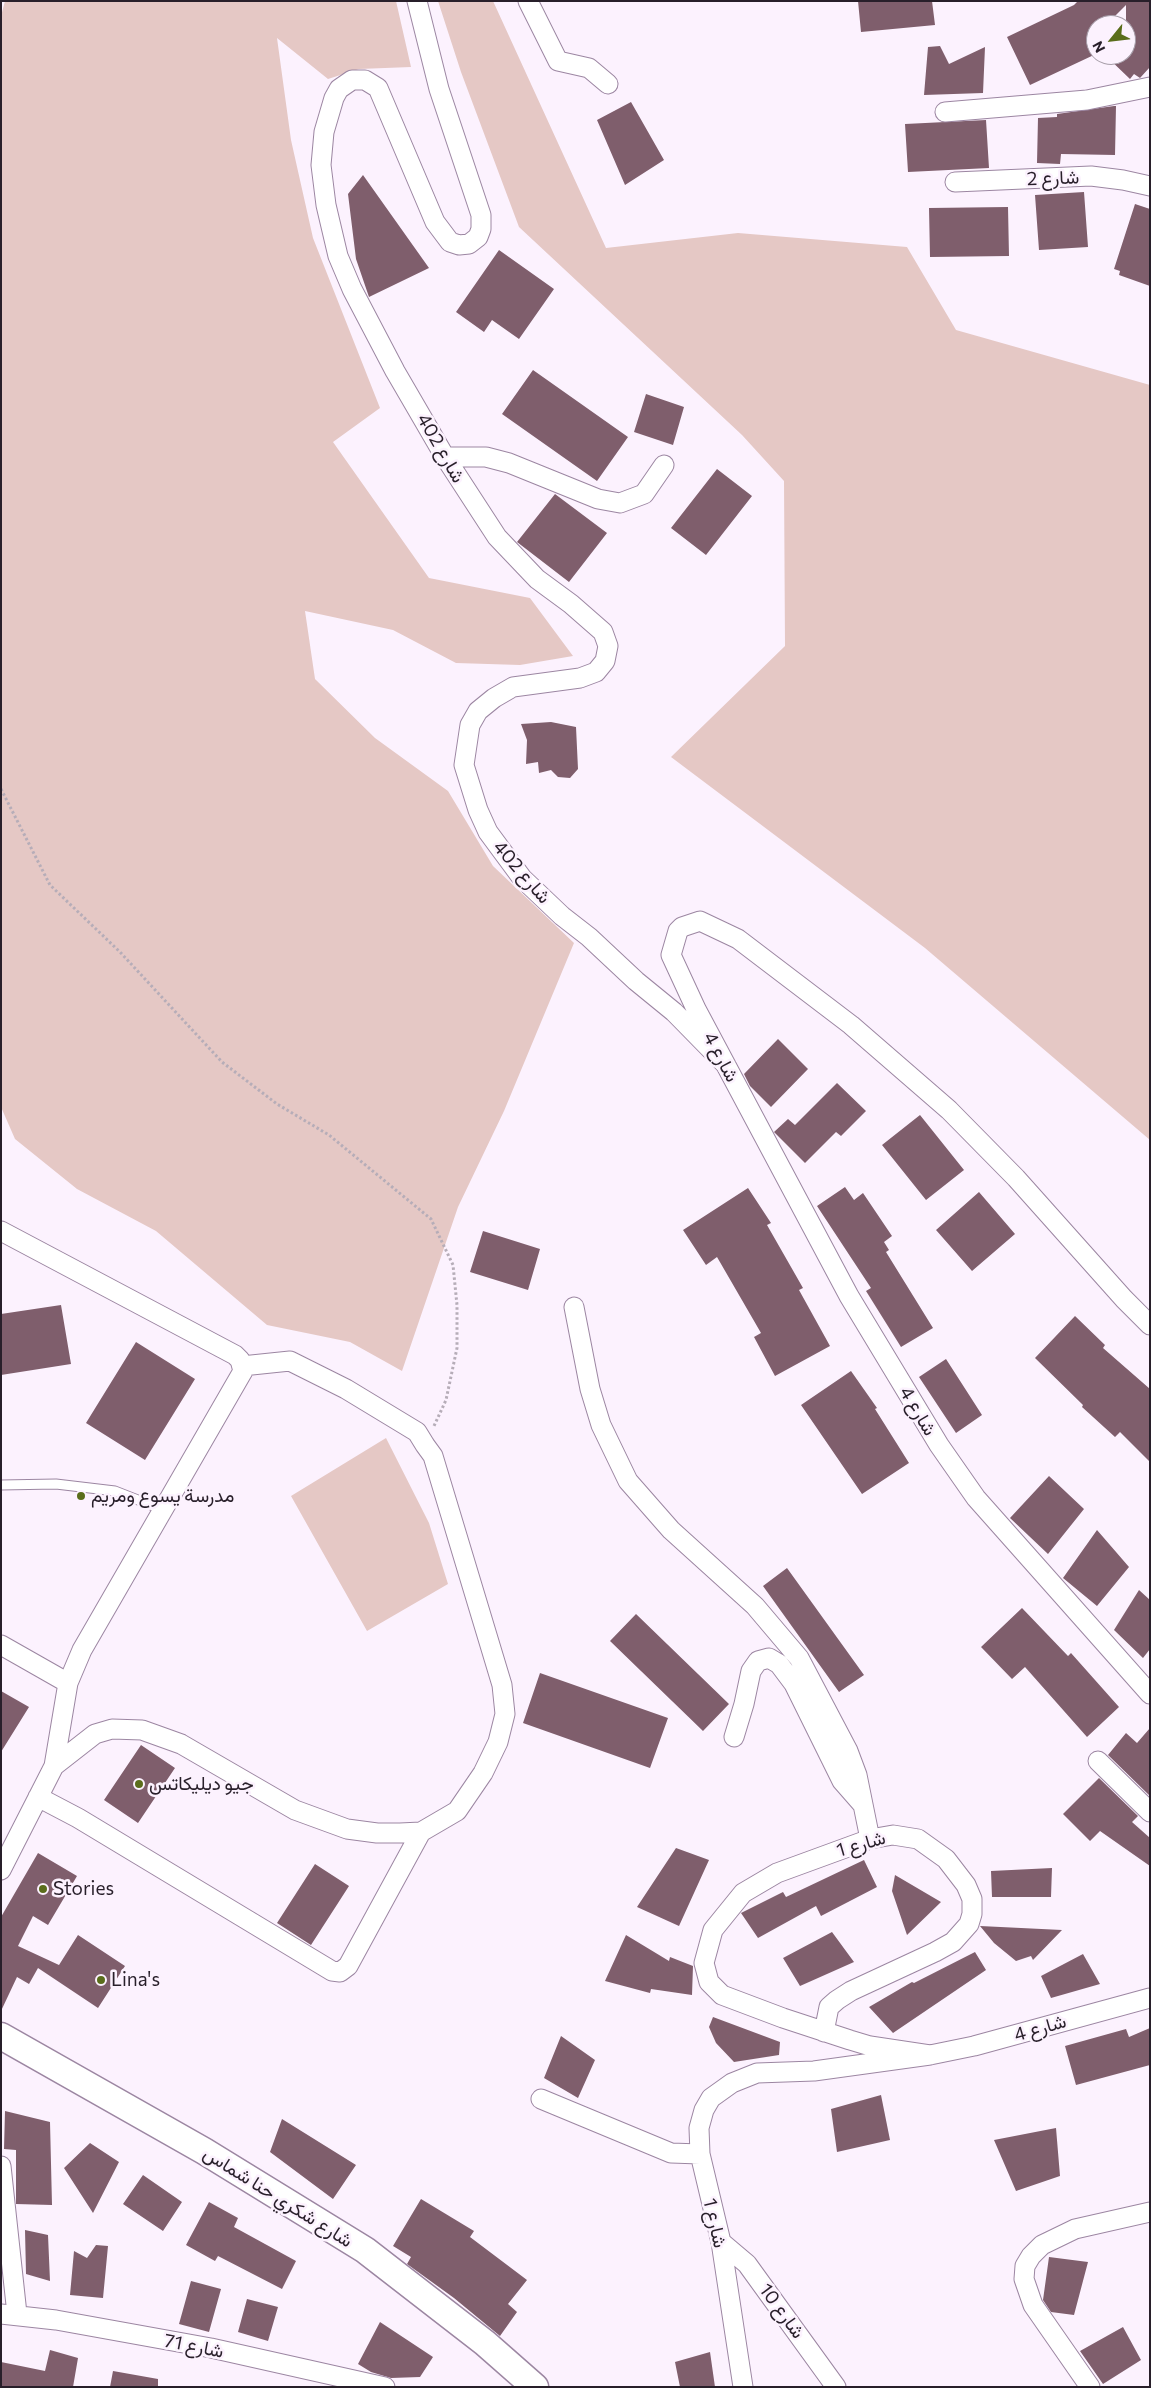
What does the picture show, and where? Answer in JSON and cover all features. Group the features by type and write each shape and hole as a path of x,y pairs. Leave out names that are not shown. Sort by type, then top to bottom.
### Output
{"street":[{"name":"شارع 402","path":"417,1 440,89 481,215 481,229 474,242 459,245 450,242 435,222 378,88 365,80 352,80 339,89 334,98 324,132 321,165 326,205 338,256 352,289 395,371 445,458 497,537 536,579 571,604 602,632 608,646 605,662 596,672 580,678 513,687 494,698 478,711 470,725 464,765 478,810 488,832 522,878 562,916 589,936 636,981 674,1012 726,1066"},
{"path":"528,1 558,61 589,68 608,84"},
{"path":"945,112 1077,101 1150,87"},
{"name":"شارع 2","path":"955,182 1092,176 1150,186"},
{"path":"445,458 494,459 533,472 598,500 620,503 644,494 664,465"},
{"name":"شارع 4","path":"1150,1324 1124,1299 1016,1178 948,1110 857,1030 738,939 700,921 682,927 678,931 671,956 726,1066 849,1296 960,1478 1015,1543 1150,1694"},
{"path":"1,1231 235,1355 242,1366 241,1377 161,1509 82,1650 68,1683 54,1766 1,1870"},
{"path":"574,1307 590,1389 614,1457 628,1481 671,1530 755,1606 800,1658 848,1750 865,1807 870,1839"},
{"path":"54,1766 95,1734 112,1729 142,1730 181,1744 295,1810 322,1820 347,1829 377,1833 421,1832 457,1811 483,1773 494,1750 505,1714 502,1685 433,1456 416,1432 346,1389 290,1361 242,1366"},
{"path":"1,1645 68,1683"},
{"path":"734,1737 752,1671 758,1661 769,1658 779,1664 794,1684 842,1781 865,1807"},
{"path":"1098,1761 1150,1812"},
{"path":"38,1797 78,1818 332,1972 340,1972 348,1966 421,1832"},
{"name":"شارع 1","path":"824,2032 829,2006 837,2000 851,1991 953,1942 969,1924 972,1914 972,1899 959,1873 946,1858 918,1839 893,1835 870,1839 777,1872 743,1894 713,1930 704,1964 709,1982 722,1995 824,2032 870,2046 930,2055"},
{"name":"شارع 4","path":"930,2055 992,2041 1150,1998"},
{"name":"شارع شكري حنا شماس","path":"1,2036 204,2151 365,2250 470,2331 535,2387"},
{"name":"شارع 1","path":"743,2387 721,2242 700,2154 700,2128 704,2110 711,2098 732,2083 757,2073 814,2071 930,2055"},
{"path":"541,2099 671,2153 700,2154"},
{"path":"1,2166 9,2314"},
{"path":"1090,2387 1032,2305 1024,2279 1025,2266 1031,2256 1042,2245 1075,2229 1150,2212"},
{"name":"شارع 10","path":"721,2242 747,2264 836,2387"},
{"name":"شارع 71","path":"9,2314 211,2348 385,2387"}],"lane":[{"path":"1,1485 56,1484 115,1491 161,1509"}],"path":[{"path":"1,789 50,885 120,952 222,1062 277,1104 329,1135 431,1219 453,1265 457,1305 457,1348 446,1400 425,1445"}],"shaded area":[{"path":"5,1 396,1 411,67 359,69 328,79 277,38 291,140 313,238 380,408 333,442 429,578 530,598 573,656 520,665 456,663 393,630 305,611 315,679 375,738 448,791 493,866 574,943 504,1111 458,1207 402,1371 350,1342 267,1325 156,1231 77,1189 15,1139 1,1107 1,16"},
{"path":"438,1 493,1 606,248 738,233 907,247 956,330 1150,385 1150,1140 925,948 671,757 785,646 784,481 742,435 519,227 461,72"},
{"path":"386,1438 429,1523 448,1584 367,1631 291,1496"}],"building":[{"path":"858,1 932,1 935,25 861,32"},
{"path":"1078,1 1150,1 1150,67 1140,78 1134,74 1130,79 1115,65 1136,65 1136,15 1126,15 1126,5 1116,15 1086,15 1086,59 1030,85 1007,37 1074,5"},
{"path":"940,46 949,64 985,47 983,93 924,95 928,47"},
{"path":"631,102 664,160 625,185 597,120"},
{"path":"1116,106 1115,155 1061,154 1060,164 1037,163 1038,118 1057,117 1057,114"},
{"path":"986,120 989,168 908,172 905,124"},
{"path":"363,175 429,268 369,297 356,259 348,194"},
{"path":"1084,192 1088,247 1039,250 1035,195"},
{"path":"1135,204 1150,209 1150,286 1119,275 1120,271 1114,269"},
{"path":"1008,207 1009,256 930,257 929,208"},
{"path":"499,250 554,289 519,339 492,320 484,332 456,312"},
{"path":"533,370 628,437 597,481 502,414"},
{"path":"646,394 684,407 673,445 634,432"},
{"path":"717,469 752,496 706,555 671,528"},
{"path":"555,494 607,533 569,582 517,542"},
{"path":"551,722 576,727 578,769 570,778 558,777 551,770 539,773 538,762 526,764 527,740 521,724"},
{"path":"778,1039 808,1069 771,1107 750,1086 744,1074"},
{"path":"837,1083 866,1111 841,1136 836,1132 805,1163 774,1132 788,1119 795,1125"},
{"path":"920,1115 964,1170 926,1200 882,1145"},
{"path":"845,1187 854,1200 863,1193 892,1236 884,1242 889,1250 886,1252 933,1328 901,1347 866,1291 871,1288 817,1206"},
{"path":"748,1188 771,1223 767,1225 803,1288 799,1290 830,1346 775,1376 754,1337 761,1333 717,1257 706,1265 683,1230"},
{"path":"979,1192 1015,1234 972,1271 936,1230"},
{"path":"483,1231 540,1249 528,1290 470,1272"},
{"path":"61,1305 71,1364 1,1375 1,1314"},
{"path":"1075,1316 1105,1345 1103,1348 1150,1389 1150,1462 1120,1432 1115,1437 1082,1407 1083,1405 1035,1358"},
{"path":"136,1342 195,1379 145,1460 86,1423"},
{"path":"946,1359 982,1415 956,1433 919,1377"},
{"path":"851,1371 877,1408 875,1409 909,1463 862,1494 801,1405"},
{"path":"1049,1476 1084,1509 1048,1554 1010,1518"},
{"path":"1097,1530 1129,1567 1097,1606 1063,1578"},
{"path":"787,1568 864,1675 839,1692 763,1586"},
{"path":"1139,1590 1150,1600 1150,1649 1143,1658 1114,1630"},
{"path":"1022,1608 1068,1656 1071,1653 1119,1707 1087,1737 1025,1667 1012,1679 981,1647"},
{"path":"636,1614 729,1704 703,1731 610,1641"},
{"path":"540,1673 668,1718 650,1768 523,1723"},
{"path":"1,1691 29,1707 1,1752"},
{"path":"1150,1728 1150,1796 1108,1755 1126,1733 1137,1743"},
{"name":"جيو ديليكاتس","path":"141,1745 175,1768 138,1823 104,1800"},
{"path":"1099,1778 1138,1816 1132,1822 1150,1838 1150,1866 1100,1831 1090,1841 1063,1814"},
{"path":"676,1848 709,1860 679,1926 637,1907"},
{"path":"38,1853 77,1876 48,1925 33,1916 18,1946 59,1965 78,1935 125,1966 98,2008 38,1968 29,1984 17,1977 1,2011 1,1917"},
{"path":"864,1860 877,1887 821,1916 816,1906 758,1938 741,1913 783,1892 786,1897"},
{"path":"315,1864 349,1886 311,1945 277,1923"},
{"path":"1052,1868 1051,1897 992,1897 991,1871"},
{"path":"895,1875 941,1902 907,1935 892,1891"},
{"path":"980,1926 1062,1930 1033,1960 1031,1956 1016,1961 994,1943"},
{"path":"832,1932 854,1962 800,1986 783,1958"},
{"path":"626,1935 669,1961 670,1957 693,1966 692,1995 651,1989 650,1993 605,1981"},
{"path":"975,1952 986,1970 893,2033 869,2007 912,1982 914,1983"},
{"path":"1083,1954 1100,1984 1051,1998 1041,1976"},
{"path":"713,2017 780,2042 779,2055 734,2062 716,2043 709,2027"},
{"path":"1150,2028 1150,2065 1076,2085 1065,2046 1126,2029 1129,2037"},
{"path":"561,2036 595,2060 578,2098 544,2078"},
{"path":"881,2095 890,2140 837,2152 831,2109"},
{"path":"5,2111 50,2122 52,2205 16,2204 16,2150 4,2149"},
{"path":"282,2119 356,2165 333,2199 270,2152"},
{"path":"1056,2128 1060,2176 1016,2191 994,2140"},
{"path":"90,2143 119,2162 93,2213 64,2168"},
{"path":"143,2175 182,2202 163,2231 123,2204"},
{"path":"421,2199 474,2231 470,2237 527,2280 508,2304 517,2312 500,2336 454,2298 407,2264 411,2257 393,2246"},
{"path":"209,2202 238,2218 234,2227 296,2261 282,2289 218,2256 215,2261 186,2245"},
{"path":"25,2230 48,2235 50,2281 26,2274"},
{"path":"96,2245 108,2246 103,2298 70,2295 74,2251 87,2258"},
{"path":"1049,2257 1088,2262 1074,2315 1051,2312 1043,2300"},
{"path":"191,2281 221,2289 209,2332 179,2324"},
{"path":"247,2299 278,2307 268,2341 238,2332"},
{"path":"380,2322 433,2357 420,2377 391,2378 371,2372 358,2364"},
{"path":"1123,2327 1141,2360 1103,2384 1080,2351"},
{"path":"50,2350 78,2358 73,2387 1,2387 1,2362 45,2371"},
{"path":"710,2352 715,2387 680,2387 675,2362"},
{"path":"113,2371 158,2379 158,2387 110,2387"}],"place":[{"name":"مدرسة يسوع ومريم","path":"81,1496"},
{"name":"جيو ديليكاتس","path":"139,1784"},
{"name":"Stories","path":"43,1889"},
{"name":"Lina's","path":"101,1980"}]}
